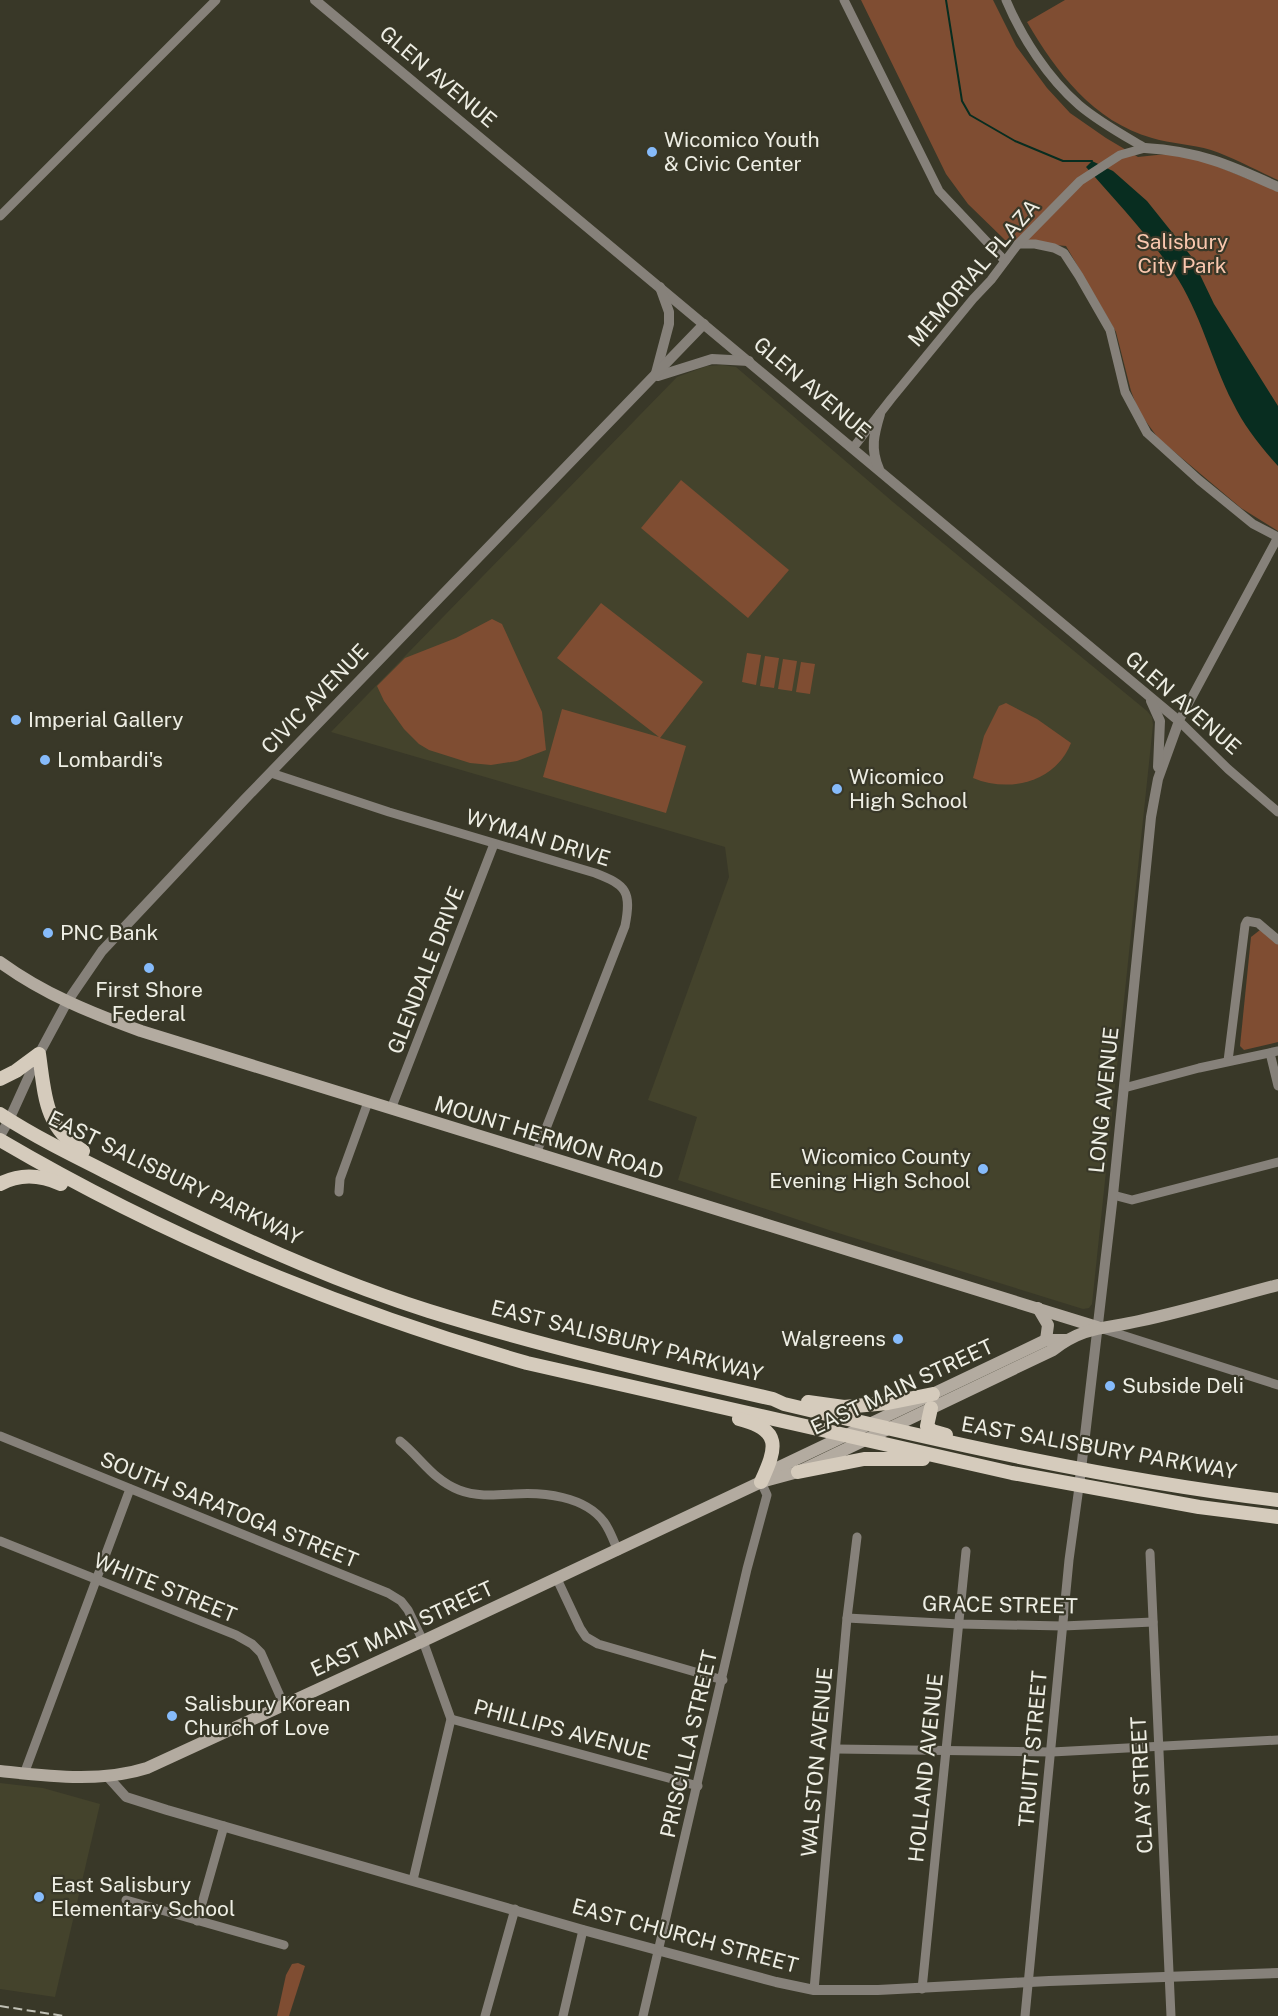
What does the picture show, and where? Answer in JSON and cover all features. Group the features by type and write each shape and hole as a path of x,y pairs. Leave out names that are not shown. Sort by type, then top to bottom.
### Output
{"main road":[{"name":"MOUNT HERMON ROAD","path":"0,962 24,979 67,1002 139,1030 1097,1327"},
{"path":"0,1079 16,1071 39,1054 45,1101 51,1117 69,1142 166,1193 188,1213"},
{"name":"EAST SALISBURY PARKWAY","path":"5,1117 188,1213 312,1267 427,1310 596,1358 981,1450 1164,1485 1278,1500"},
{"name":"EAST SALISBURY PARKWAY","path":"0,1138 56,1173 129,1211 291,1284 427,1333 526,1363 1079,1487 1199,1507 1278,1517"},
{"path":"0,1184 12,1178 44,1177 100,1204 129,1211"},
{"name":"EAST MAIN STREET","path":"761,1482 771,1471 849,1435 1053,1350 1066,1340 1097,1327 1137,1322 1278,1285"},
{"path":"1038,1308 1048,1325 1046,1340"},
{"name":"EAST MAIN STREET","path":"0,1771 49,1776 108,1777 138,1770 176,1756 618,1551 761,1482 798,1472 890,1429 932,1401 1046,1340 1066,1340"},
{"path":"678,1396 719,1414 755,1423 762,1427 773,1442 774,1450 761,1482"},
{"path":"773,1399 786,1398 844,1407 932,1401 927,1422 929,1429 939,1434 959,1438 981,1450"},
{"path":"798,1472 864,1459 946,1459"}],"street":[{"path":"0,216 216,0"},
{"name":"GLEN AVENUE","path":"315,0 1179,721 1228,769 1278,812"},
{"path":"844,0 939,191 1005,261"},
{"path":"1005,0 1026,39 1055,80 1068,95 1094,117 1145,148 1175,150 1212,159 1278,188"},
{"name":"MEMORIAL PLAZA","path":"853,448 1018,244 1080,181 1120,154 1145,148"},
{"path":"1018,244 1043,245 1064,253 1080,276 1110,330 1125,392 1147,433 1253,524 1278,537 1179,721"},
{"path":"655,377 669,324 669,312 660,286"},
{"name":"CIVIC AVENUE","path":"0,1138 5,1117 67,1002 88,970 118,933 704,324"},
{"path":"655,377 712,359 749,361"},
{"path":"880,414 873,438 873,448 874,459 882,474"},
{"path":"1148,696 1160,721 1158,779"},
{"name":"LONG AVENUE","path":"1079,1487 1113,1195 1151,817 1158,779 1179,721"},
{"name":"WYMAN DRIVE","path":"271,773 619,883 628,896 625,926 536,1154"},
{"name":"GLENDALE DRIVE","path":"391,1109 494,844"},
{"path":"1228,1061 1247,921 1258,922 1278,940"},
{"path":"1124,1088 1228,1061 1274,1052 1278,1086"},
{"path":"339,1192 340,1179 368,1102"},
{"path":"1113,1195 1132,1200 1278,1162"},
{"path":"1097,1327 1278,1385"},
{"name":"SOUTH SARATOGA STREET","path":"0,1436 388,1593 401,1601 423,1641 451,1719"},
{"path":"400,1440 414,1452 436,1478 461,1491 477,1495 542,1493 581,1504 603,1521 618,1551"},
{"name":"PRISCILLA STREET","path":"643,2016 747,1569 767,1495 761,1482"},
{"name":"TRUITT STREET","path":"1025,2016 1063,1626 1079,1487"},
{"path":"24,1774 130,1489"},
{"name":"WALSTON AVENUE","path":"814,1990 847,1618 857,1537"},
{"name":"WHITE STREET","path":"0,1540 236,1635 252,1644 261,1653 284,1705"},
{"name":"HOLLAND AVENUE","path":"922,1989 966,1551"},
{"name":"CLAY STREET","path":"1150,1553 1171,2016"},
{"path":"557,1579 586,1637 598,1644 723,1680"},
{"name":"GRACE STREET","path":"847,1618 959,1624 1063,1626 1153,1622"},
{"path":"412,1880 451,1719"},
{"name":"PHILLIPS AVENUE","path":"451,1719 698,1785"},
{"path":"836,1749 1052,1752 1278,1740"},
{"name":"EAST CHURCH STREET","path":"108,1777 126,1797 583,1930 776,1982 814,1990 922,1989 1278,1973"},
{"path":"197,1921 224,1826"},
{"path":"126,1900 285,1945"},
{"path":"485,2016 515,1909"},
{"path":"564,2016 583,1930"}],"shaded area":[{"path":"1092,161 1113,171 1147,201 1191,256 1214,304 1278,406 1278,466 1237,412 1192,304 1174,273 1132,219 1086,167"},
{"name":"Wicomico High School","path":"707,366 736,367 893,502 1152,717 1153,725 1092,1304 1089,1308 1083,1309 835,1232 678,1180 697,1117 648,1100 729,877 725,847 331,732 677,377"},
{"name":"East Salisbury Elementary School","path":"0,1783 43,1788 100,1804 55,1997 0,1989"}],"green space":[{"name":"Salisbury City Park","path":"861,0 993,0 1016,46 1047,88 1070,113 1106,138 1138,157 1166,154 1204,161 1278,191 1278,531 1241,508 1158,438 1139,412 1131,391 1116,332 1066,246 1005,240 968,204 946,174"},
{"path":"1065,0 1278,0 1278,180 1211,150 1159,140 1131,130 1094,107 1064,77 1027,22"},
{"path":"681,480 789,570 748,618 641,528"},
{"path":"601,603 703,682 660,738 686,746 666,813 543,777 562,709 659,737 557,658"},
{"path":"492,619 502,624 542,712 546,750 517,761 491,765 470,763 429,750 419,744 404,729 384,701 377,686 405,658 456,638"},
{"path":"747,653 761,655 756,685 742,682"},
{"path":"765,656 779,658 774,688 760,686"},
{"path":"783,659 797,661 792,691 778,689"},
{"path":"801,662 815,664 810,694 796,692"},
{"path":"1006,703 1037,719 1071,743 1064,757 1054,767 1030,781 1001,784 973,778 984,736 999,706"},
{"path":"1260,930 1278,943 1278,1042 1244,1050 1240,1046 1251,937"},
{"path":"298,1963 305,1966 289,2016 277,2016 286,1975 292,1964"}],"waterway":[{"path":"946,0 962,101 970,115 1015,141 1063,161 1092,161"}],"railway":[{"path":"0,2006 64,2016"}],"place":[{"name":"Wicomico Youth & Civic Center","path":"652,152"},
{"name":"Imperial Gallery","path":"16,720"},
{"name":"Lombardi's","path":"45,760"},
{"name":"Wicomico High School","path":"837,789"},
{"name":"PNC Bank","path":"48,933"},
{"name":"First Shore Federal","path":"149,968"},
{"name":"Wicomico County Evening High School","path":"983,1169"},
{"name":"Walgreens","path":"898,1339"},
{"name":"Subside Deli","path":"1110,1386"},
{"name":"Salisbury Korean Church of Love","path":"172,1716"},
{"name":"East Salisbury Elementary School","path":"39,1897"}]}
